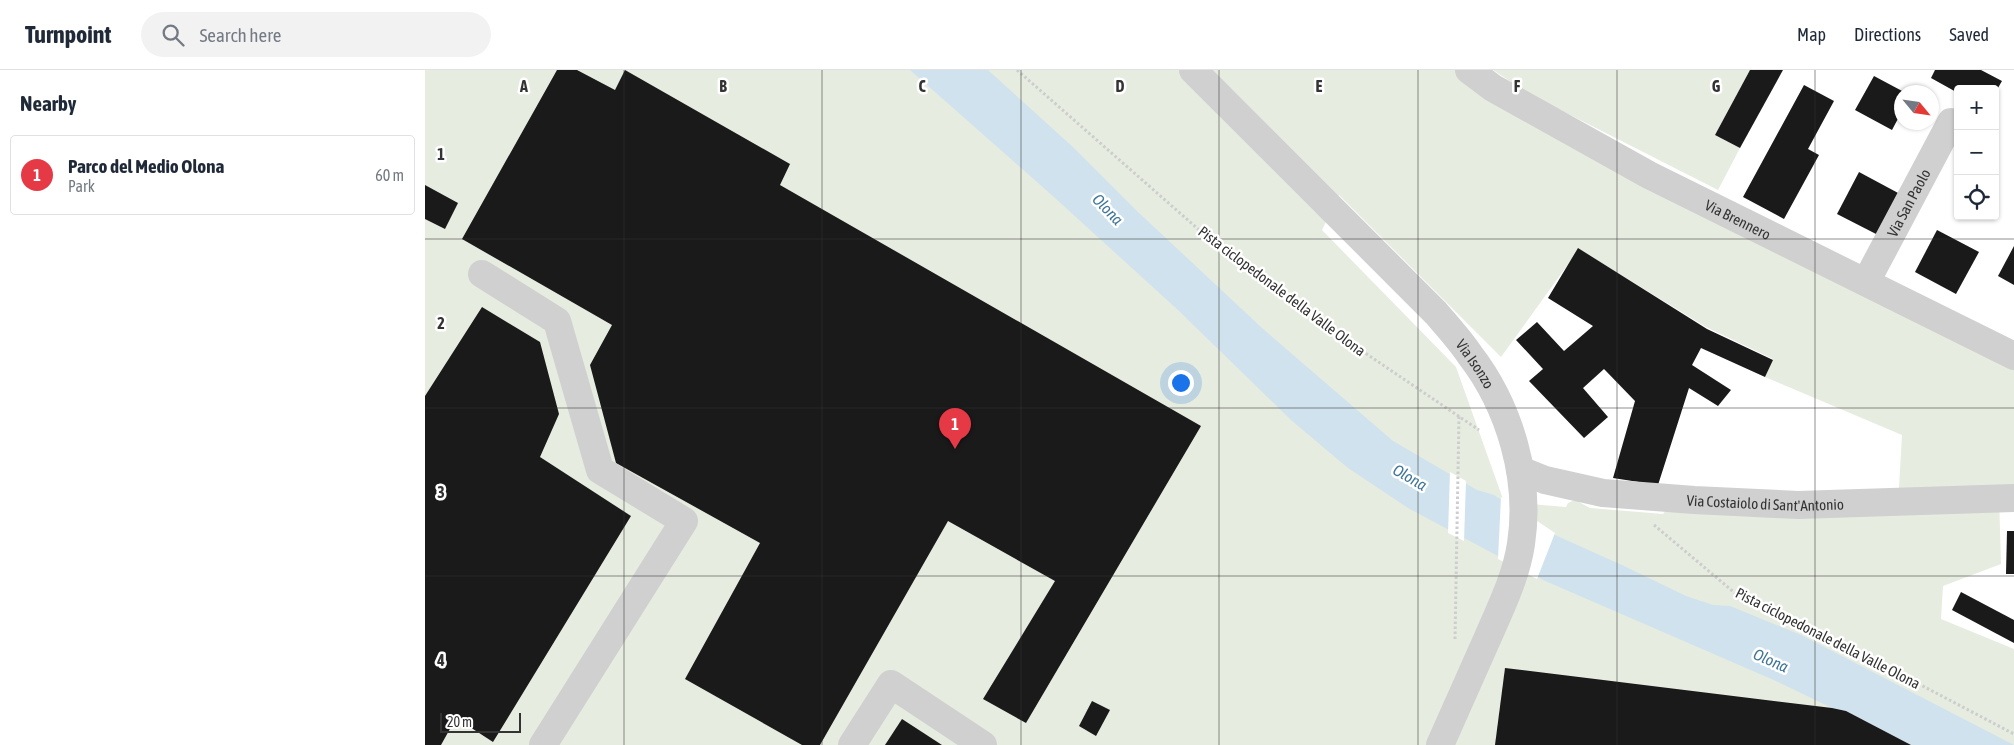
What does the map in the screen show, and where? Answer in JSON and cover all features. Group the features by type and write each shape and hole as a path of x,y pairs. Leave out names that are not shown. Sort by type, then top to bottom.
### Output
{"street":[{"name":"Via Isonzo","path":"1193,70 1437,313 1471,356 1486,380 1508,427 1519,467 1523,495 1521,544 1505,598 1440,745"},
{"name":"Via Brennero","path":"1469,70 1493,88 1649,175 2014,356"},
{"name":"Via San Paolo","path":"1866,282 1951,122"},
{"path":"482,274 557,321 600,470 684,521 543,745"},
{"name":"Via Costaiolo di Sant'Antonio","path":"1519,467 1545,480 1603,493 1694,500 1798,505 2014,498"},
{"path":"852,745 891,684 983,745"}],"path":[{"name":"Pista ciclopedonale della Valle Olona","path":"1017,70 1222,250 1340,336 1459,416 1519,467"},
{"path":"1455,646 1459,416"},
{"name":"Pista ciclopedonale della Valle Olona","path":"1651,522 1736,594 1900,674 2014,734"}],"shaded area":[{"path":"425,70 1467,70 2014,357 2014,497 1999,497 2001,564 1943,586 1941,619 2014,649 2014,745 425,745","holes":["1339,195 1501,357 1579,249 1706,327 1773,359 1765,377 1902,435 1898,505 1667,509 1663,514 1590,508 1575,500 1568,503 1566,507 1504,502 1456,367 1322,230"]},
{"path":"1493,70 1750,70 1715,135 1740,148 1718,190 1531,95"}],"water":[{"name":"Olona","path":"910,70 988,70 1074,148 1138,212 1262,328 1393,441 1477,490 1494,495 1555,535 1686,596 1713,605 1730,606 1801,635 2014,745 1911,745 1846,711 1832,708 1776,681 1543,580 1408,508 1348,468 1291,420 1178,310"}],"pier":[{"path":"1450,472 1466,481 1464,541 1448,533"},
{"path":"1501,497 1555,533 1537,579 1498,559"}],"building":[{"path":"557,70 577,70 615,90 625,70 790,164 780,185 1201,426 1026,723 983,699 1055,581 948,521 820,745 802,745 685,679 760,543 616,463 590,365 612,325 462,239"},
{"path":"1750,70 1783,70 1740,148 1715,135"},
{"path":"1935,70 1981,70 2002,81 1999,86 1954,85 1954,91 1931,78"},
{"path":"1874,76 1894,87 1894,126 1892,130 1855,110"},
{"path":"1804,85 1834,101 1808,149 1819,155 1784,219 1743,197"},
{"path":"1859,172 1900,194 1878,235 1837,214"},
{"path":"425,185 458,203 445,229 425,219"},
{"path":"1937,230 1979,252 1956,294 1915,272"},
{"path":"2014,246 2014,285 1998,276"},
{"path":"1578,248 1707,329 1773,360 1765,377 1701,348 1692,365 1731,390 1718,406 1689,388 1658,485 1613,478 1635,401 1604,369 1583,388 1608,417 1584,438 1529,381 1543,369 1516,340 1537,322 1564,351 1593,326 1548,298"},
{"path":"482,307 540,342 559,414 540,457 631,516 493,742 456,718 441,745 425,745 425,396"},
{"path":"2007,531 2014,531 2014,574 2006,574"},
{"path":"1961,592 2014,620 2014,643 1952,610"},
{"path":"1505,668 1832,708 1846,711 1911,745 1495,745"},
{"path":"1092,701 1110,710 1096,736 1079,726"},
{"path":"902,719 942,745 885,745"}],"place":[{"name":"Parco del Medio Olona","path":"955,449"}]}
